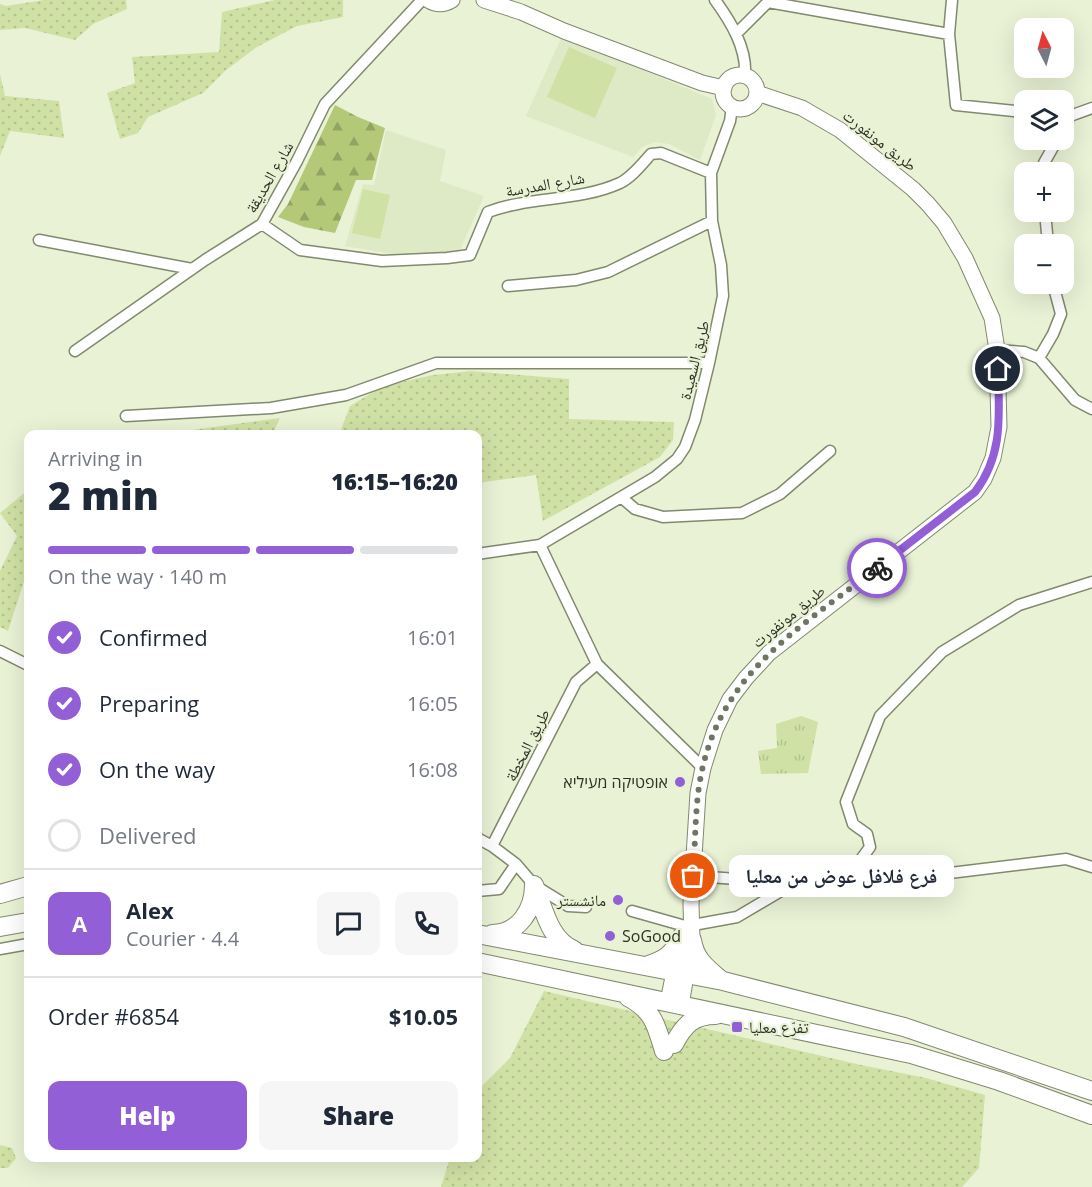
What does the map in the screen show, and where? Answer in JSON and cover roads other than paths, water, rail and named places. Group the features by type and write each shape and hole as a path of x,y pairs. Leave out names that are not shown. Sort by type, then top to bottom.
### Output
{"highway":[{"path":"482,934 501,934 519,925 534,897 534,885"},
{"path":"534,885 552,930 564,946 590,956"},
{"path":"0,894 24,887"},
{"path":"0,927 24,923"},
{"path":"645,966 662,961 669,956 688,932"},
{"path":"688,932 698,960 723,981"},
{"path":"482,935 723,981 903,1027 1092,1091"},
{"path":"482,963 911,1054 1092,1115"},
{"path":"619,992 643,1005 653,1017 669,1048 683,1027 697,1018 724,1015"}],"main road":[{"path":"428,0 436,4 452,0"},
{"path":"484,0 521,12 564,31 692,79 724,88"},
{"path":"734,76 745,76 754,82 755,98 748,106 737,108 724,99 724,88 734,76"},
{"name":"طريق مونفورت","path":"674,1003 688,932 703,768 715,730 730,699 769,653 975,492 984,479 993,458 999,427 997,350 992,318 965,258 944,223 913,189 840,130 802,108 756,93"}],"street":[{"name":"شارع الحديقة","path":"75,351 192,269 262,224 326,104 422,0"},
{"path":"715,0 736,34 746,63 745,76"},
{"path":"952,0 949,34 956,105 1014,111"},
{"path":"736,34 768,1 949,34"},
{"name":"طريق السعيدة","path":"482,553 540,545 655,477 681,453 695,420 710,363 723,296 721,265 712,221 711,173 730,121 732,106"},
{"path":"1074,114 1092,108"},
{"name":"شارع المدرسة","path":"262,224 300,250 382,261 447,258 471,255 488,212 503,206 568,197 621,183 632,175 651,154 661,153 711,173"},
{"path":"508,286 593,277 608,272 712,221"},
{"path":"39,240 192,269"},
{"path":"1039,358 1061,314 1056,294"},
{"path":"997,350 1024,352 1039,358 1075,400 1092,409"},
{"path":"126,416 271,408 346,395 436,363 710,363"},
{"path":"621,497 635,510 663,517 742,513 780,494 830,451"},
{"path":"540,545 597,664 703,768"},
{"path":"632,911 688,932 737,917 798,881 859,861 870,847 867,834 853,824 846,802 880,716 942,652 1019,605 1092,582"},
{"path":"0,651 24,663"},
{"name":"طريق المخطة","path":"492,846 576,682 597,664"},
{"path":"482,841 516,864 534,885 568,906 586,906"},
{"path":"693,876 798,881 884,881 1066,859 1092,867"},
{"path":"482,891 499,889 516,864"},
{"path":"0,949 24,945"}],"place":[{"name":"אופטיקה מעיליא","path":"680,782"},
{"name":"فرع فلافل عوض من معليا","path":"693,876"},
{"name":"مانشستر","path":"618,900"},
{"name":"SoGood","path":"610,936"},
{"name":"تفرّع معليا","path":"737,1027"}]}
